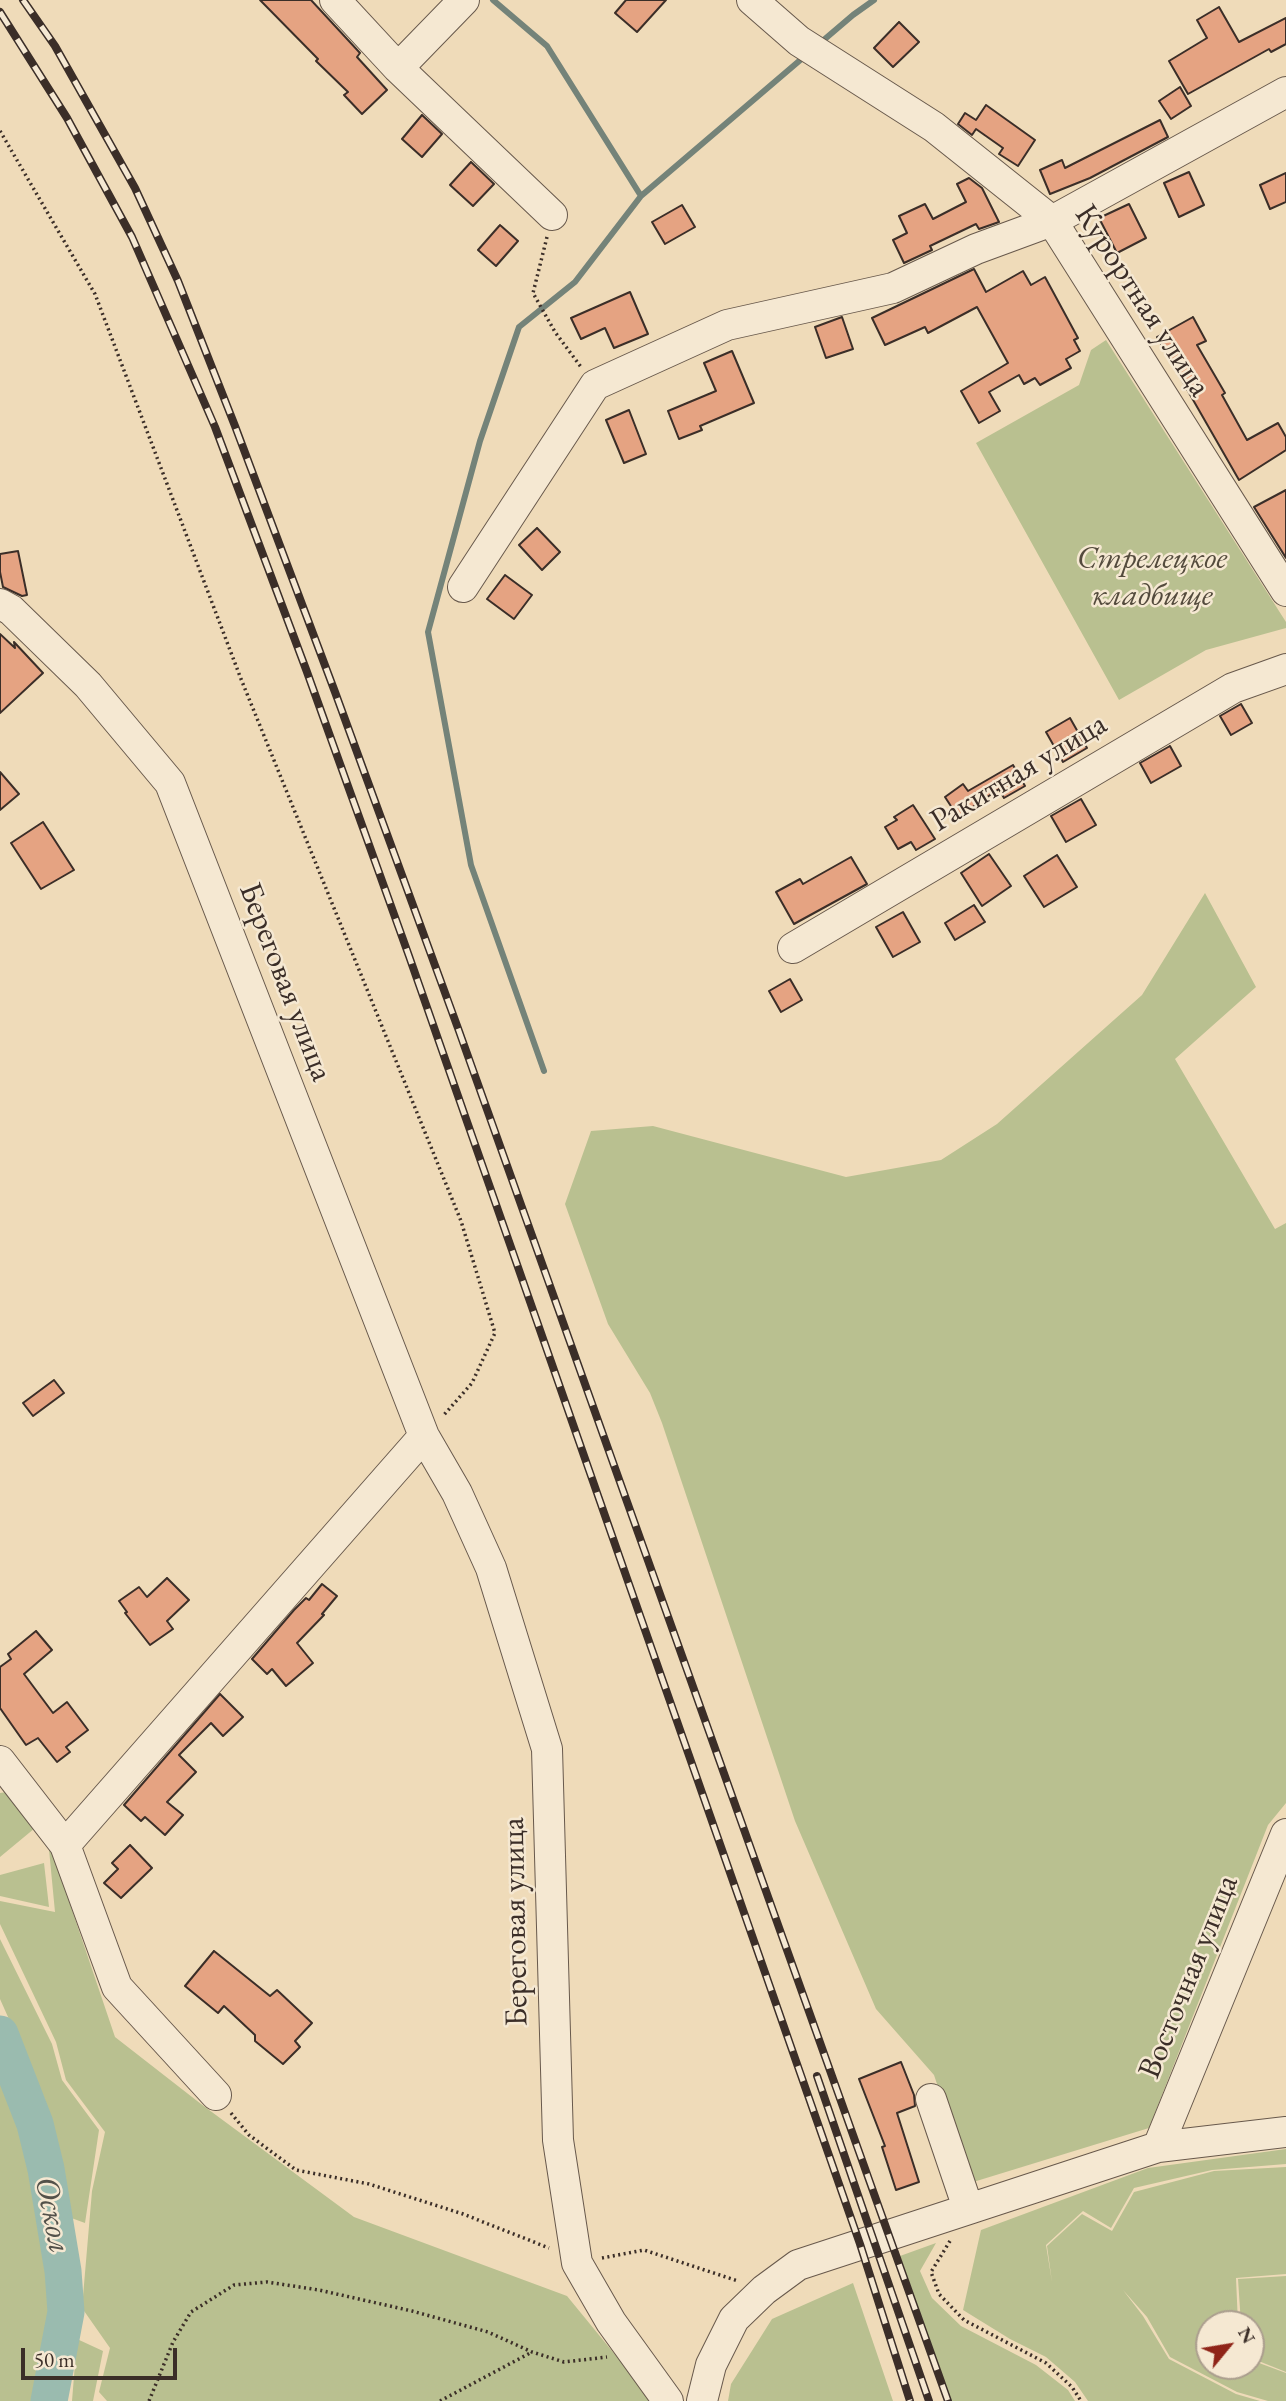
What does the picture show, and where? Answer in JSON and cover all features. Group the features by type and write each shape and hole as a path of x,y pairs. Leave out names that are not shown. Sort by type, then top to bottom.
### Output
{"street":[{"path":"335,0 398,68 552,215"},
{"path":"398,68 464,0"},
{"name":"Курортная улица","path":"752,0 799,41 934,127 1052,221 1286,591"},
{"path":"463,587 595,385 727,326 893,288 976,249 1052,221 1286,92"},
{"name":"Береговая улица","path":"0,604 11,610 88,685 170,783 424,1436 457,1493 491,1568 547,1749 558,2140 577,2263 611,2322 668,2401"},
{"name":"Ракитная улица","path":"793,948 1233,688 1286,669"},
{"path":"65,1845 424,1436"},
{"path":"0,1760 65,1845 117,1987 216,2095"},
{"name":"Восточная улица","path":"1158,2147 1286,1833"},
{"path":"931,2099 968,2208"},
{"path":"702,2401 712,2364 734,2319 764,2290 798,2266 1158,2147 1286,2132"}],"path":[{"path":"0,131 94,293 242,679 461,1221 495,1333 472,1383 424,1436"},
{"path":"552,215 533,293 555,332 595,385"},
{"path":"216,2095 249,2135 296,2170 369,2184 463,2214 544,2245 577,2263 644,2250 764,2290"},
{"path":"968,2208 931,2272 939,2294 964,2320 1046,2363 1072,2387 1082,2401"},
{"path":"149,2401 173,2342 191,2312 234,2285 267,2282 319,2290 412,2311 488,2332 532,2352 564,2362 607,2357 643,2365"},
{"path":"440,2401 532,2352"}],"green space":[{"name":"Стрелецкое кладбище","path":"1106,340 1286,622 1286,628 1206,650 1119,700 976,443 1079,385 1091,350"},
{"path":"1205,893 1256,987 1175,1059 1275,1229 1286,1223 1286,1803 1268,1825 1149,2128 970,2183 934,2075 876,2009 795,1821 662,1423 650,1393 608,1324 565,1204 591,1131 653,1126 846,1177 941,1160 997,1124 1142,995"},
{"path":"7,1792 35,1828 0,1857 0,1793"},
{"path":"48,1839 115,2037 354,2217 567,2296 653,2401 107,2401 99,2392 110,2348 82,2308 92,2191 105,2132 66,2080 56,2042 0,1924 0,1901 55,1912"},
{"path":"44,1863 49,1907 0,1896 0,1875"},
{"path":"0,1939 52,2044 62,2080 99,2130 85,2223 63,2215 65,2197 62,2164 45,2100 0,1999"},
{"path":"0,2060 25,2122 37,2167 59,2308 41,2401 0,2401"},
{"path":"1286,2149 1286,2164 1212,2170 1134,2188 1111,2228 1083,2211 1046,2245 1052,2282 1047,2246 1082,2214 1112,2231 1134,2192 1214,2171 1286,2167 1286,2274 1236,2278 1237,2310 1195,2310 1195,2370 1170,2357 1147,2317 1123,2290 1143,2316 1169,2359 1195,2373 1195,2380 1209,2380 1236,2394 1260,2401 1088,2401 1075,2382 1046,2357 963,2310 981,2230 1148,2168"},
{"path":"936,2243 920,2271 932,2298 961,2326 1036,2365 1068,2390 1075,2401 951,2401 900,2256"},
{"path":"1286,2276 1286,2372 1265,2364 1265,2310 1240,2310 1238,2279"},
{"path":"853,2283 893,2401 728,2401 731,2384 772,2319"},
{"path":"77,2339 103,2351 93,2401 72,2401"},
{"path":"1265,2365 1286,2373 1286,2401 1268,2401 1237,2392 1214,2380 1265,2380"}],"building":[{"path":"260,0 311,0 360,53 357,57 387,90 362,114 344,95 348,92"},
{"path":"626,0 666,0 637,32 615,13"},
{"path":"1219,7 1239,42 1286,18 1286,44 1271,52 1269,49 1188,94 1169,61 1207,38 1197,20"},
{"path":"899,22 919,42 893,67 874,48"},
{"path":"1180,87 1191,106 1171,119 1159,101"},
{"path":"986,105 1035,140 1018,166 999,154 1003,148 976,129 972,135 958,124 965,113 976,120"},
{"path":"422,115 442,134 422,157 402,139"},
{"path":"1160,120 1168,137 1090,178 1050,194 1040,170 1062,160 1065,168"},
{"path":"471,162 494,184 473,206 450,185"},
{"path":"1189,172 1204,205 1179,217 1164,183"},
{"path":"1286,173 1286,202 1270,209 1260,185"},
{"path":"969,178 982,188 999,222 979,229 976,224 930,246 932,250 904,263 893,240 907,233 899,216 925,204 933,219 966,202 957,184"},
{"path":"1129,204 1146,238 1117,253 1099,218"},
{"path":"682,205 695,227 665,244 652,222"},
{"path":"500,225 518,241 496,266 478,250"},
{"path":"974,269 986,292 1023,271 1031,285 1045,277 1078,338 1074,340 1080,351 1066,359 1071,368 1040,385 1035,378 1024,384 1019,375 989,392 1000,411 979,423 961,391 1008,363 977,307 928,333 925,327 885,345 872,318"},
{"path":"630,292 648,334 614,348 605,328 581,339 571,318"},
{"path":"842,317 853,349 826,358 815,327"},
{"path":"1193,317 1206,341 1197,345 1225,393 1222,395 1247,440 1278,423 1286,437 1286,450 1239,480 1157,337"},
{"path":"732,351 754,403 700,426 702,430 679,439 668,411 716,391 704,363"},
{"path":"629,410 646,454 624,463 606,420"},
{"path":"1286,490 1286,558 1254,507"},
{"path":"537,528 560,552 542,570 519,545"},
{"path":"18,551 27,595 22,596 3,587 0,572 0,554"},
{"path":"505,575 532,595 514,619 487,599"},
{"path":"0,634 15,648 14,642 43,673 0,713"},
{"path":"1241,704 1252,723 1231,735 1220,716"},
{"path":"1070,718 1087,748 1063,762 1046,732"},
{"path":"1170,746 1181,766 1151,783 1140,763"},
{"path":"1013,765 1025,786 1004,798 999,789 958,817 945,797 963,784 968,791"},
{"path":"0,772 19,794 0,810"},
{"path":"1081,799 1096,825 1066,842 1051,816"},
{"path":"913,805 935,839 916,850 911,842 898,849 885,827 897,820 894,817"},
{"path":"43,822 74,870 41,889 11,843"},
{"path":"989,854 1011,886 982,906 961,873"},
{"path":"1057,855 1077,887 1044,907 1024,876"},
{"path":"851,857 867,884 794,924 776,892 800,879 803,884"},
{"path":"974,905 985,922 955,940 945,923"},
{"path":"903,912 920,942 893,957 876,927"},
{"path":"790,979 802,1000 781,1012 769,991"},
{"path":"54,1380 64,1393 33,1416 23,1403"},
{"path":"167,1578 189,1600 167,1621 173,1629 150,1645 119,1601 139,1587 147,1597"},
{"path":"322,1584 337,1596 322,1614 324,1615 297,1643 313,1663 286,1686 272,1669 267,1674 252,1659 294,1610 306,1598 309,1600"},
{"path":"36,1631 52,1650 24,1674 53,1713 67,1702 88,1730 66,1747 70,1752 57,1762 38,1738 26,1745 0,1708 0,1667 11,1659 8,1654"},
{"path":"220,1694 243,1717 223,1736 211,1723 179,1755 196,1772 167,1802 183,1815 165,1835 145,1817 141,1821 124,1805"},
{"path":"130,1845 152,1868 121,1898 104,1883 118,1869 112,1863"},
{"path":"214,1951 270,1996 277,1990 312,2023 295,2041 300,2047 283,2064 255,2041 255,2035 224,2006 218,2013 185,1986"},
{"path":"901,2062 914,2095 915,2106 897,2113 919,2182 896,2190 882,2147 885,2146 859,2079"}],"waterway":[{"path":"493,0 547,46 641,196"},
{"path":"819,44 874,0"},
{"path":"544,1071 471,865 428,632 480,441 519,327 575,282 641,196 805,56"},
{"name":"Оскол","path":"0,2034 35,2124 46,2169 63,2271 66,2312 49,2401"}],"railway":[{"path":"23,0 55,46 135,188 178,281 235,426 459,1031 948,2401"},
{"path":"0,12 67,118 132,237 215,427 409,956 860,2244 910,2401"},
{"path":"817,2076 929,2401"}]}
